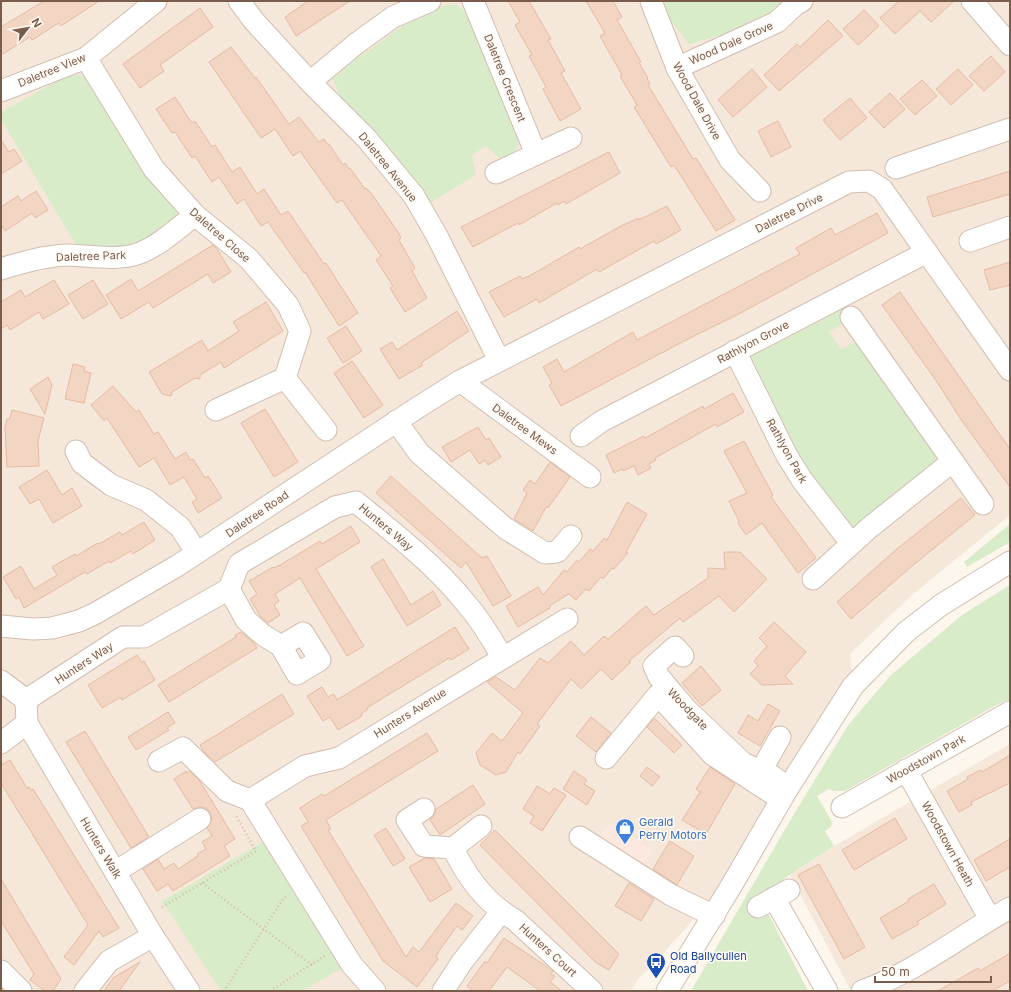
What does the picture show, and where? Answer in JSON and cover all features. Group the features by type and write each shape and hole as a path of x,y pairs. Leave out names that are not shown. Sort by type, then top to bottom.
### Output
{"street":[{"name":"Daletree View","path":"1,91 86,58 156,1"},
{"name":"Daletree Avenue","path":"239,1 254,21 310,82 367,139 414,196 437,236 499,360"},
{"path":"310,82 357,43 393,17 430,1"},
{"name":"Daletree Crescent","path":"473,1 536,154"},
{"name":"Wood Dale Drive","path":"651,1 677,68 730,160 760,191"},
{"name":"Wood Dale Grove","path":"677,68 778,22 795,5 802,1"},
{"path":"972,1 1010,45"},
{"name":"Daletree Close","path":"86,58 154,169 195,215 250,259 288,305 300,330 285,378"},
{"path":"896,168 1010,129"},
{"path":"496,173 571,138"},
{"name":"Daletree Drive","path":"499,360 692,264 849,182 869,181 882,189 1010,370"},
{"name":"Daletree Park","path":"1,269 25,261 68,255 118,257 139,254 158,243 195,215"},
{"path":"970,242 1010,227"},
{"name":"Rathlyon Grove","path":"580,436 602,421 927,252"},
{"path":"851,317 983,504"},
{"name":"Rathlyon Park","path":"735,351 786,454 802,480 851,543"},
{"name":"Daletree Road","path":"1,626 33,630 52,628 79,621 119,600 197,553 460,381 499,360"},
{"path":"216,410 285,378 326,430"},
{"name":"Daletree Mews","path":"460,381 590,477"},
{"path":"396,422 419,453 504,528 545,553 557,552 571,536"},
{"path":"76,451 82,463 111,485 146,500 180,527 197,553"},
{"path":"813,579 851,543 953,461"},
{"name":"Hunters Way","path":"26,700 123,637 144,637 229,589 239,564 335,507 356,502 412,548 464,600 487,632 502,657"},
{"path":"667,991 714,916 784,793 853,686 906,632 941,605 1010,562"},
{"path":"229,589 246,620 263,635 281,646"},
{"name":"Hunters Avenue","path":"241,804 305,766 339,758 502,657 567,619"},
{"name":"Woodgate","path":"683,656 674,647 659,660 654,666 659,677 687,710 744,763 772,776 784,793"},
{"path":"1,681 26,700"},
{"path":"606,758 658,695 713,755 784,793"},
{"name":"Hunters Walk","path":"26,700 27,723 153,936 189,991"},
{"name":"Woodstown Park","path":"842,807 1010,712"},
{"path":"1,743 27,723"},
{"path":"761,771 780,737"},
{"path":"159,761 183,748 241,804 352,965 375,991"},
{"name":"Woodstown Heath","path":"906,770 990,919"},
{"path":"424,809 407,820 424,846 454,848 482,826"},
{"path":"115,872 200,819"},
{"path":"580,837 671,895 714,916"},
{"name":"Hunters Court","path":"454,848 480,892 501,912 515,920 592,991"},
{"path":"774,899 827,991"},
{"path":"862,991 874,987 936,954 990,919 1010,908"},
{"path":"443,991 462,962 501,912"},
{"path":"85,991 109,961 153,936"},
{"path":"1,974 21,991"}],"path":[{"path":"162,907 256,851 241,804"},
{"path":"202,883 312,965"},
{"path":"224,991 283,899"},
{"path":"270,991 327,954 324,948"}],"shaded area":[{"path":"1,1 1010,1 1010,515 913,594 850,654 853,686 745,862 659,958 639,978 631,991 1,991"},
{"path":"1010,744 1010,991 851,991 790,875 834,846"},
{"name":"Gerald Perry Motors","path":"610,822 652,850 640,868 598,839"}],"green space":[{"path":"661,1 788,1 766,17 754,23 728,33 689,44 667,16"},
{"path":"447,4 457,5 465,12 520,139 515,152 499,158 486,146 472,155 476,175 428,204 339,94 332,77 412,19"},
{"path":"79,75 89,78 116,128 139,163 175,208 177,215 172,223 132,247 76,245 1,119 1,112 65,77"},
{"path":"843,308 849,319 829,332 841,349 853,343 860,345 937,455 935,466 858,529 847,527 795,458 749,362 751,357 757,352"},
{"path":"1010,524 1010,542 967,567 964,562"},
{"path":"1010,585 1010,700 998,704 845,791 833,791 829,789 817,796 831,820 832,826 825,831 834,846 785,878 761,914 769,915 808,991 691,991 794,814 849,724 891,675 962,615"},
{"path":"268,839 344,967 302,991 221,991 162,901"}],"building":[{"path":"44,1 99,1 61,26 59,23 32,40 30,37 1,55 1,27"},
{"path":"308,1 350,1 296,36 285,17"},
{"path":"508,1 529,1 551,39 548,40 565,71 561,73 581,109 560,121 543,89 546,87 529,56 532,55 515,25 520,22"},
{"path":"586,1 613,1 622,17 617,20 641,62 639,63 650,84 648,85 693,159 696,158 735,220 716,231 674,165 671,167 634,107 637,105 620,76 622,75 600,36 605,33"},
{"path":"899,1 954,1 931,22 920,11 895,34 880,18"},
{"path":"200,8 213,27 160,65 164,71 140,88 123,64"},
{"path":"864,10 879,26 858,45 843,29"},
{"path":"828,20 843,36 779,91 764,75 797,44 800,47"},
{"path":"231,47 255,78 256,77 289,124 299,117 319,142 324,139 327,144 329,144 343,165 345,163 365,189 366,188 371,193 398,232 401,238 399,240 415,268 412,271 427,298 405,312 390,288 393,286 376,260 381,256 342,200 337,203 300,151 293,156 275,129 261,138 209,62"},
{"path":"991,56 1005,72 984,91 969,76"},
{"path":"752,69 767,87 733,117 718,100"},
{"path":"958,69 973,85 951,105 936,89"},
{"path":"922,80 937,96 915,115 900,99"},
{"path":"890,93 905,109 884,128 869,112"},
{"path":"175,97 192,123 195,121 212,147 215,145 232,172 240,167 257,194 264,189 281,215 288,211 324,264 326,263 358,313 339,326 305,272 304,273 268,222 261,226 244,199 237,204 219,177 212,182 195,156 192,158 175,132 172,133 156,109"},
{"path":"850,98 867,118 840,140 823,120"},
{"path":"778,121 791,147 771,157 758,131"},
{"path":"1,140 9,152 14,149 22,161 1,174"},
{"path":"609,152 620,173 566,204 564,201 558,205 557,203 519,225 519,223 514,225 473,247 461,227"},
{"path":"1010,171 1010,194 933,217 927,197"},
{"path":"36,191 48,210 35,218 32,213 5,231 1,224 1,207 18,196 21,201"},
{"path":"667,206 681,230 656,244 654,241 599,272 597,269 539,303 537,299 504,317 489,292 520,276 522,279 533,274 579,247 580,249 619,227 638,218 638,220"},
{"path":"877,213 888,233 737,315 561,406 549,385 552,383 543,367 557,359 564,372 633,332 637,340 800,254 796,248 831,228 835,235"},
{"path":"213,245 231,272 213,283 208,274 153,308 149,302 121,319 106,295 131,279 138,291"},
{"path":"1010,262 1010,285 990,290 984,270"},
{"path":"54,280 69,304 43,319 39,312 10,330 7,325 1,329 1,302 21,290 25,297"},
{"path":"93,280 108,304 83,319 68,295"},
{"path":"900,292 1010,449 1010,487 962,421 935,379 882,305"},
{"path":"266,302 283,331 224,368 221,362 200,375 200,379 195,378 172,392 171,396 162,394 149,372 202,340 208,351 239,331 233,322"},
{"path":"457,311 469,331 421,363 423,365 399,379 380,349 392,342 397,350"},
{"path":"346,326 362,351 343,363 327,338"},
{"path":"352,361 383,405 364,418 334,373"},
{"path":"73,364 85,367 84,371 91,373 84,403 65,399"},
{"path":"48,377 52,385 45,414 30,389"},
{"path":"113,386 136,412 139,410 154,434 158,432 175,459 186,452 190,460 193,459 205,478 208,476 222,498 198,513 192,502 197,499 184,477 170,485 154,458 139,467 107,418 104,421 91,405"},
{"path":"733,393 744,412 717,427 716,424 655,458 656,460 649,464 651,468 638,475 634,466 614,473 606,455 644,436 645,438 703,406 704,409"},
{"path":"265,409 298,462 274,477 241,423"},
{"path":"12,410 44,418 38,441 39,466 7,467 5,428 7,419 10,419"},
{"path":"478,427 486,440 489,438 501,457 488,465 485,460 479,464 470,450 451,462 442,447"},
{"path":"744,441 773,495 771,497 816,558 798,573 762,523 746,535 738,523 739,521 729,501 747,493 724,451"},
{"path":"550,462 570,477 548,508 546,507 533,531 514,519 527,493 523,490 530,480 535,484"},
{"path":"47,470 62,495 72,488 82,506 53,523 39,499 30,504 19,487"},
{"path":"391,476 482,558 487,556 511,596 493,606 466,562 461,568 376,493"},
{"path":"961,498 975,515 912,566 851,619 837,602 898,548"},
{"path":"627,502 647,514 626,552 628,553 603,579 601,577 589,591 586,589 576,600 569,594 549,606 550,608 518,627 506,606 538,587 543,595 564,570 567,572 577,560 579,562 590,549 593,551 604,538 607,540"},
{"path":"144,522 155,540 133,554 131,551 110,563 109,561 87,574 85,572 24,608 19,597 16,599 3,577 21,566 34,589 57,575 52,567 75,554 76,556 120,532 122,535"},
{"path":"351,526 360,542 316,569 364,646 347,656 300,578 275,594 279,601 274,605 280,615 268,623 261,617 250,599 257,594 249,581 273,567 274,568 282,564 320,541 322,544"},
{"path":"724,552 740,552 767,579 734,612 719,596 683,622 680,618 629,661 631,662 612,680 601,669 581,689 571,679 537,724 540,726 520,754 518,752 506,772 496,775 480,765 476,753 492,733 502,741 523,713 487,682 496,677 515,690 540,658 548,663 571,641 584,655 604,636 608,639 646,606 654,615 708,578 708,568 725,569"},
{"path":"383,559 411,605 433,591 441,605 407,626 371,567"},
{"path":"774,622 806,652 785,676 793,684 762,685 750,674 758,666 754,661 767,646 759,638"},
{"path":"455,627 469,649 451,660 449,658 378,701 367,708 368,709 361,714 362,716 338,730 330,717 323,721 307,696 322,687 328,697 334,694 337,700"},
{"path":"241,632 253,642 257,648 169,702 158,685 236,637 235,635"},
{"path":"137,655 142,662 144,661 155,680 122,700 121,697 102,708 88,685"},
{"path":"701,666 721,690 702,706 682,683"},
{"path":"282,694 294,714 215,762 204,752 200,745"},
{"path":"768,704 780,711 760,746 738,733 748,715 758,721"},
{"path":"168,712 175,723 167,728 169,730 136,750 128,737"},
{"path":"591,717 611,733 596,752 576,736"},
{"path":"654,718 682,745 674,753 647,727"},
{"path":"85,731 149,837 131,848 66,742"},
{"path":"427,733 438,751 326,820 331,829 328,830 406,957 413,947 419,952 456,903 473,916 462,930 457,926 439,951 436,957 438,959 417,987 383,961 301,826 308,822 300,808 322,794 324,796"},
{"path":"1010,755 1010,783 971,802 972,805 959,812 947,791 968,779 967,777 981,770 982,772"},
{"path":"10,760 27,788 29,787 31,790 33,789 119,928 103,937 99,931 74,965 64,957 88,925 1,783 1,765"},
{"path":"647,767 660,777 652,786 640,776"},
{"path":"710,767 735,784 706,834 682,820 700,792 696,789"},
{"path":"186,771 187,773 190,771 199,780 235,839 224,846 230,856 173,891 168,884 157,891 143,869 158,859 164,869 174,863 178,869 206,849 202,842 212,836 207,828 212,819 210,812 205,808 200,807 193,809 174,779"},
{"path":"574,771 587,780 584,784 595,791 587,805 563,789"},
{"path":"473,785 485,804 440,835 430,820 436,809"},
{"path":"537,786 550,794 554,788 566,795 542,831 530,823 534,816 523,809"},
{"path":"895,818 907,839 854,870 842,850"},
{"path":"386,828 405,859 393,866 374,835"},
{"path":"495,830 619,954 609,970 595,962 480,845"},
{"path":"1010,839 1010,867 986,881 974,860"},
{"path":"670,841 694,856 677,885 653,869"},
{"path":"425,858 434,859 452,889 430,902 409,867"},
{"path":"819,864 865,947 844,959 798,875"},
{"path":"1,879 61,979 53,991 45,991 30,980 34,974 1,921"},
{"path":"629,883 654,899 641,921 615,906"},
{"path":"934,884 946,904 917,922 919,924 892,939 880,918"},
{"path":"504,938 553,971 551,974 555,976 550,982 562,991 540,991 507,967 489,991 473,991 467,986 485,961 487,963"},
{"path":"1010,953 1010,981 992,991 938,991 978,968 980,971"},
{"path":"140,962 119,991 104,991 113,978"}],"place":[{"name":"Gerald Perry Motors","path":"625,845"},
{"name":"Old Ballycullen Road","path":"656,979"}]}
